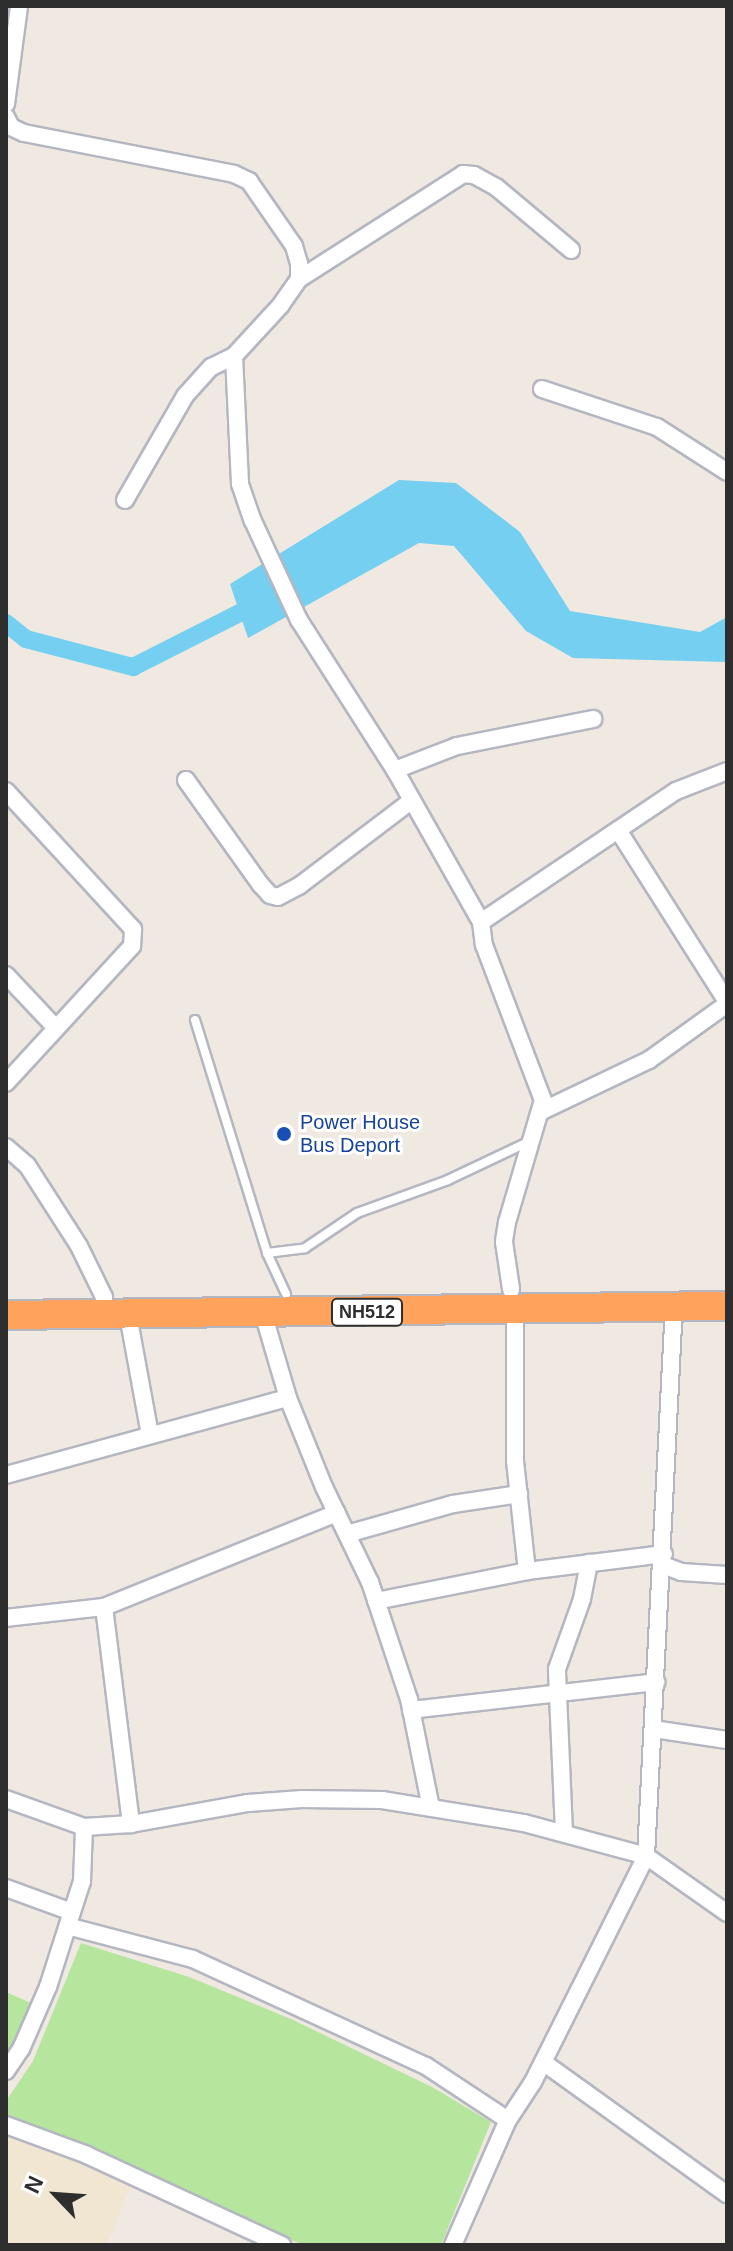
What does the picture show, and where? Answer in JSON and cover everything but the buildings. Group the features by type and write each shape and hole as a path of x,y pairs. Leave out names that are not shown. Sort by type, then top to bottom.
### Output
{"highway":[{"name":"NH512","path":"6,1296 112,1309 263,1313 727,1288"},
{"name":"NH512","path":"6,1315 286,1294 727,1306"}],"street":[{"path":"6,104 19,6"},
{"path":"6,117 11,127 24,133 234,174 249,181 294,246 299,279"},
{"path":"125,500 185,396 211,367 234,356 281,305 299,279 463,174 474,175 496,187 571,250"},
{"path":"234,356 240,484 253,521 299,620 395,770 481,922 484,945 543,1100 507,1222 504,1242 513,1298 515,1461 527,1571"},
{"path":"542,389 657,427 727,472"},
{"path":"395,770 457,746 593,719"},
{"path":"481,922 676,791 727,771"},
{"path":"186,780 261,885 270,895 278,897 299,886 411,801"},
{"path":"6,1083 132,946 133,929 8,798"},
{"path":"542,1111 649,1060 684,1038 727,1003 618,830"},
{"path":"6,975 56,1028"},
{"path":"6,1147 27,1165 79,1246 112,1309 150,1435"},
{"path":"453,2245 508,2120 543,2062 646,1856 664,1560 674,1306"},
{"path":"263,1313 288,1398 376,1601 411,1710 431,1808"},
{"path":"6,1475 288,1398"},
{"path":"347,1534 453,1504 519,1494"},
{"path":"6,1618 104,1607 337,1513"},
{"path":"376,1601 527,1571 589,1563 664,1560 681,1572 727,1575"},
{"path":"564,1832 556,1691 563,1646 582,1599 589,1563"},
{"path":"104,1607 131,1824"},
{"path":"411,1710 556,1691 656,1682"},
{"path":"654,1729 727,1740"},
{"path":"6,1799 84,1827 131,1824 248,1803 302,1799 382,1800 564,1832 646,1856 727,1913"},
{"path":"6,2071 21,2049 48,1987 67,1929 82,1882 84,1827"},
{"path":"6,1888 72,1912"},
{"path":"67,1929 193,1959 426,2066 508,2120"},
{"path":"543,2062 727,2194"},
{"path":"6,2125 87,2155 282,2245"}],"lane":[{"path":"195,1020 267,1253 286,1294"},
{"path":"267,1253 305,1248 357,1213 448,1180 533,1139"}],"shaded area":[{"path":"6,2130 133,2180 107,2245 6,2245"}],"green space":[{"path":"81,1943 189,1977 291,2019 432,2087 491,2122 441,2245 303,2245 89,2147 6,2114 6,2101 33,2061"},
{"path":"6,1992 33,2004 6,2057"}],"water":[{"path":"399,480 456,483 520,532 570,611 700,632 727,617 727,662 573,658 526,631 454,546 419,543 248,638 230,584"}],"waterway":[{"path":"6,623 26,639 133,667 259,603"}],"place":[{"name":"Power House Bus Deport","path":"284,1134"}]}
